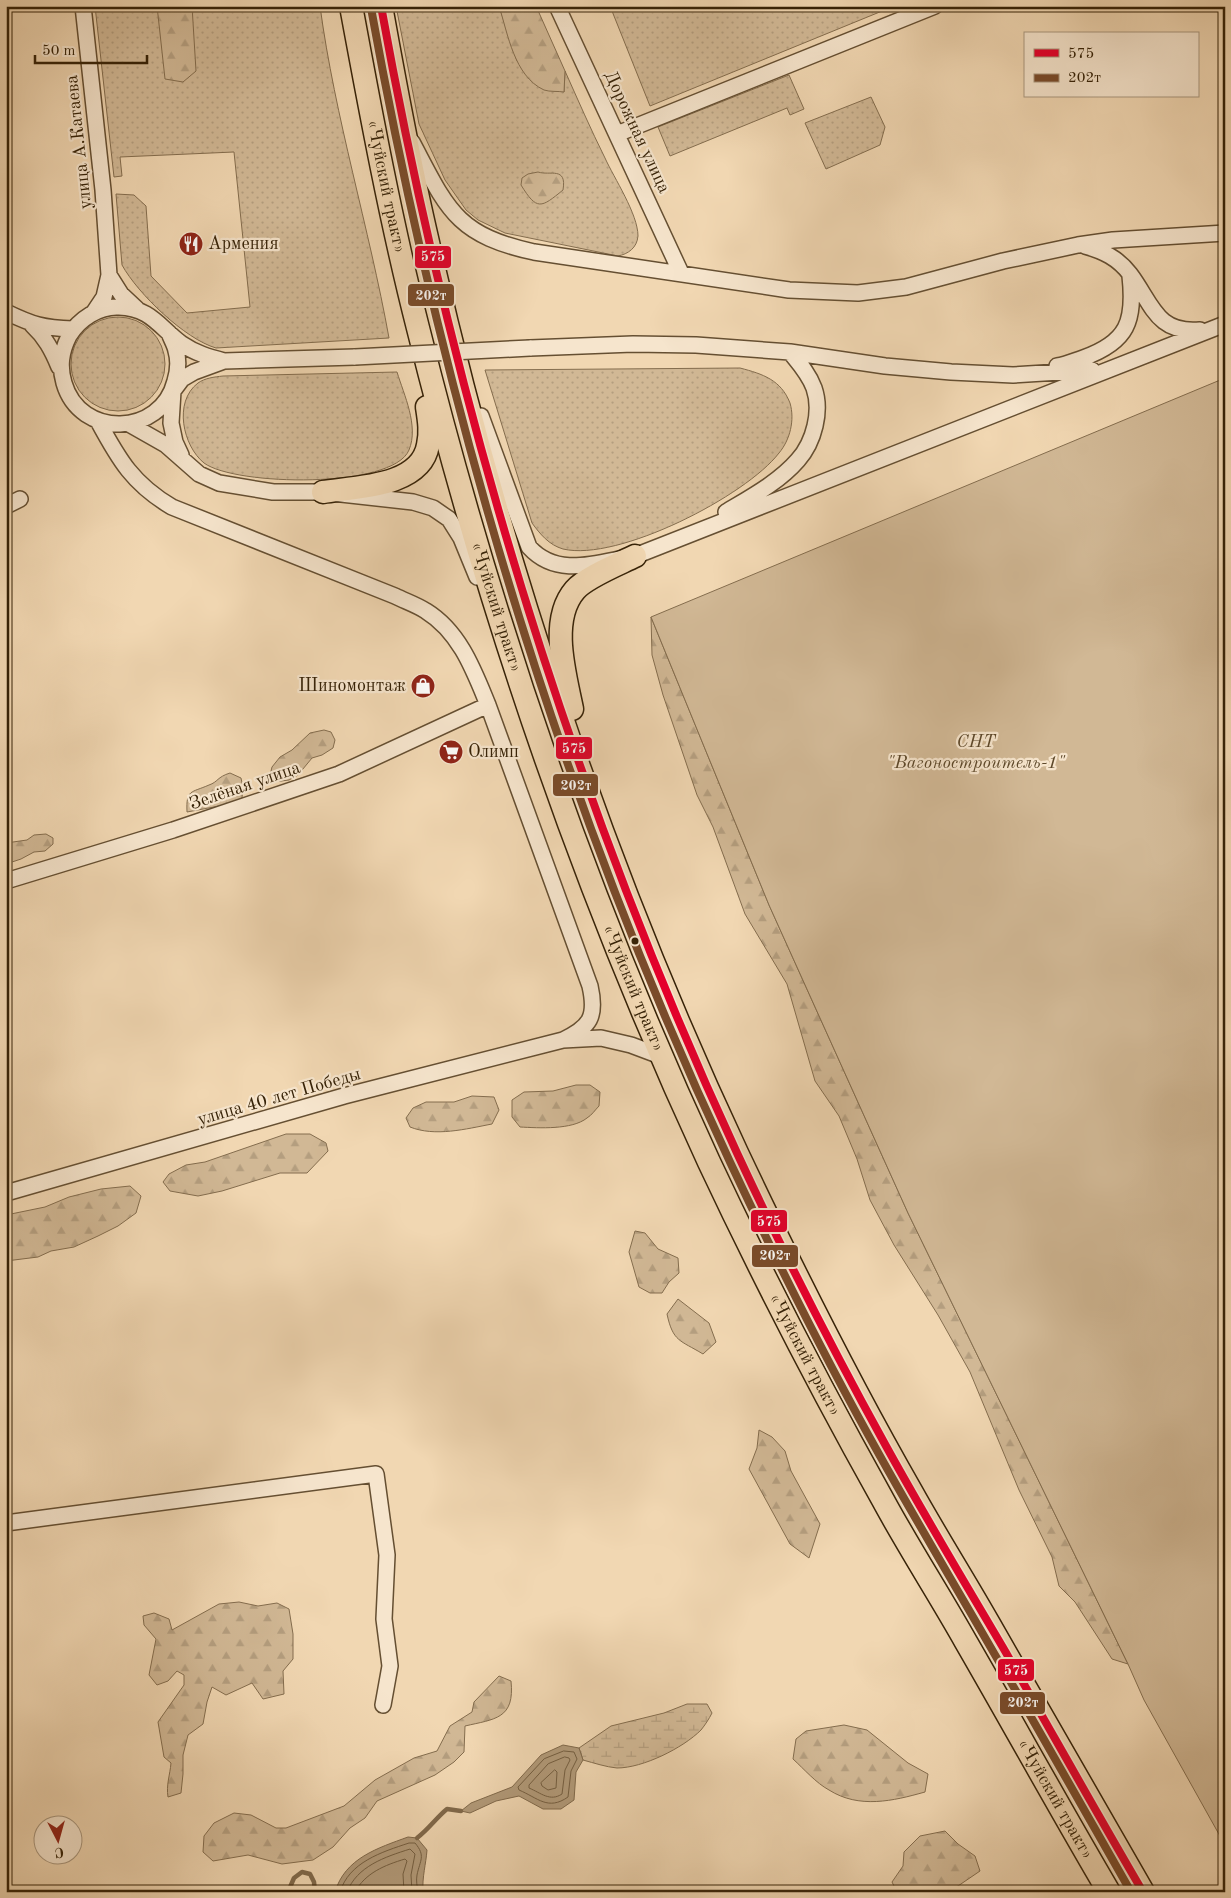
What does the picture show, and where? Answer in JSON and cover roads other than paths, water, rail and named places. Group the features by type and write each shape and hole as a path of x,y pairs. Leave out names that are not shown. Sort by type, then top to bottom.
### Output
{"highway":[{"name":"«Чуйский тракт»","path":"351,6 373,128 417,327 470,522 516,672 566,814 617,948 709,1160 754,1256 818,1382 886,1506 963,1636 1109,1892"},
{"name":"«Чуйский тракт»","path":"381,6 402,123 446,320 500,523 544,663 587,786 644,938 735,1148 789,1261 844,1369 911,1492 1143,1892"},
{"path":"323,492 371,486 396,480 412,472 423,461 428,447 430,429 417,327"},
{"path":"587,786 561,652 562,621 567,604 575,589 584,582 635,556"}],"street":[{"name":"улица А.Катаева","path":"83,6 103,190 109,275"},
{"name":"Дорожная улица","path":"557,6 681,273"},
{"path":"617,134 935,6"},
{"path":"402,123 454,215 483,236 509,246 534,252 789,290 858,293 906,287 1002,261 1078,245 1112,240 1221,236"},
{"path":"1078,245 1098,250 1121,264 1130,273 1153,312 1163,322 1176,329 1191,331 1218,326"},
{"path":"1013,375 1063,365 1106,349 1116,341 1127,324 1131,312 1130,273"},
{"path":"109,275 121,294 137,310"},
{"path":"60,371 62,349 73,329 101,304 109,275"},
{"path":"94,312 117,307 137,310 155,319 169,334 196,353 224,361 633,344 696,345 790,352 885,366 1013,375 1106,370"},
{"path":"6,312 32,324 47,328 73,329"},
{"path":"446,320 529,547 538,556 547,561 566,566 635,556 1218,326 1225,318"},
{"path":"32,324 48,343 67,393 81,411 98,421 118,425 129,424 147,418 162,406 182,379 194,372 224,361"},
{"path":"169,334 176,350 178,368 173,390 171,422 175,442 182,457"},
{"path":"686,536 762,490 799,460 809,444 816,421 817,403 814,388 802,366 790,352"},
{"path":"98,421 120,458 137,481 152,495 172,507 426,610 446,626 460,644 473,668 488,706 590,986 594,1003 591,1018 579,1032 563,1040"},
{"path":"129,424 147,433 182,457 199,474 219,483 273,492 323,492 413,502 433,508 449,519 461,538 516,672"},
{"path":"6,506 20,499"},
{"name":"Зелёная улица","path":"6,881 173,830 339,774 488,706"},
{"path":"563,1040 601,1038 631,1045 663,1057"},
{"name":"улица 40 лет Победы","path":"6,1193 344,1096 563,1040"},
{"path":"6,1523 376,1474 387,1555 384,1620 390,1666 383,1705"}],"water":[{"path":"563,1745 579,1748 583,1760 576,1772 574,1800 561,1809 543,1809 519,1796 496,1801 470,1813 461,1811 471,1803 512,1787 541,1755"},
{"path":"408,1837 417,1838 427,1850 423,1892 335,1892 346,1871 364,1856 385,1845"}],"waterway":[{"path":"417,1838 447,1809 461,1811"},
{"path":"288,1892 294,1878 302,1872 310,1874 314,1882 315,1892"}],"place":[{"name":"Армения","path":"191,244"},
{"name":"Шиномонтаж","path":"423,686"},
{"name":"Олимп","path":"451,752"}],"park label":[{"name":"СНТ \"Вагоностроитель-1\"","path":"976,752"}]}
